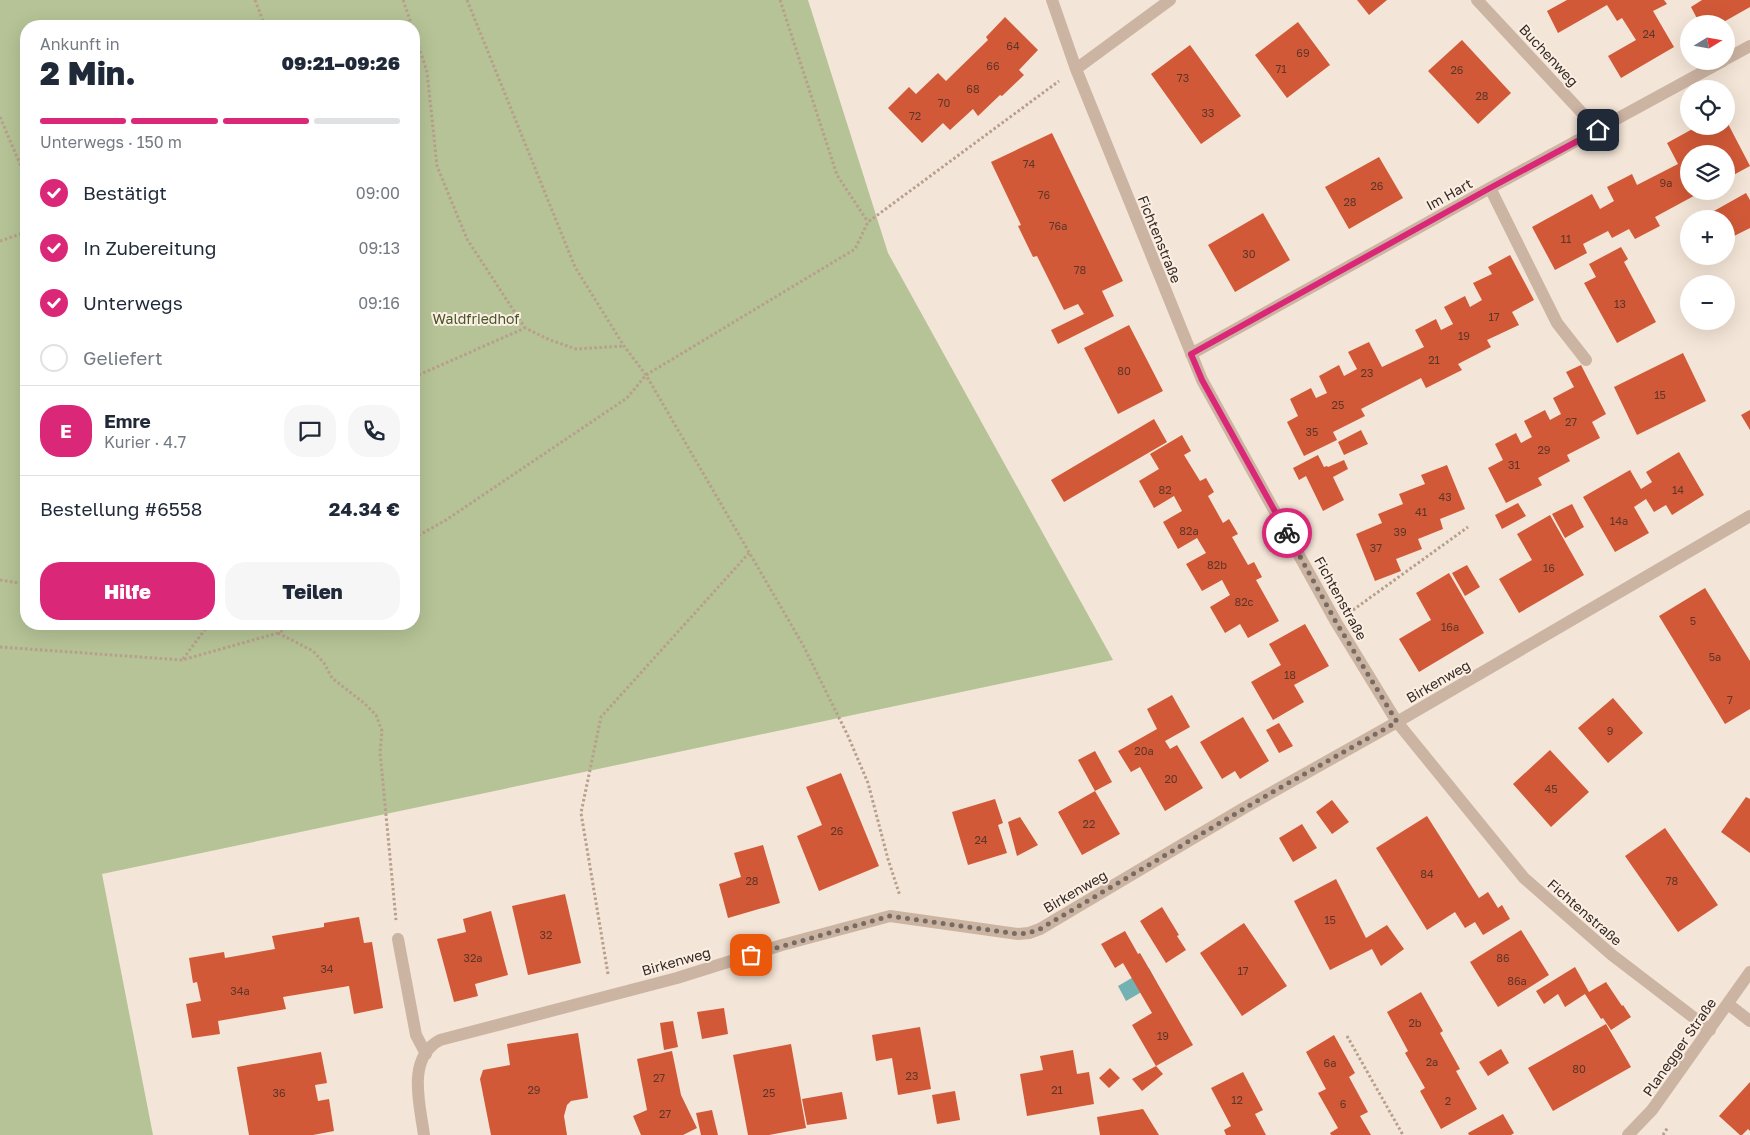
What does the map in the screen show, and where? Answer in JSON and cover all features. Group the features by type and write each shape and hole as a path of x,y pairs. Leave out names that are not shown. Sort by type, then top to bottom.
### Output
{"street":[{"name":"Fichtenstraße","path":"1052,0 1076,69 1202,380 1336,622 1397,722 1524,878 1618,960 1710,1030"},
{"path":"1076,69 1170,0"},
{"name":"Buchenweg","path":"1478,0 1598,130"},
{"path":"1735,54 1750,46"},
{"name":"Im Hart","path":"1191,354 1707,70"},
{"path":"1490,188 1557,323 1586,360"},
{"name":"Birkenweg","path":"424,1135 417,1075 426,1054 433,1044 440,1040 611,995 890,916 1018,934 1040,929 1269,794 1397,722 1750,516"},
{"path":"398,939 416,1035 426,1054"},
{"name":"Planegger Straße","path":"1628,1135 1652,1110 1750,972"},
{"path":"1728,1004 1750,1021"}],"path":[{"path":"255,0 263,20"},
{"path":"403,0 410,20"},
{"path":"467,0 575,267 624,346 646,375 803,645 848,736 868,783 888,859 907,917"},
{"path":"780,0 837,175 868,222"},
{"path":"420,50 427,72 437,166 467,239 525,328 550,340 576,349 624,346"},
{"path":"420,535 446,520 627,398 646,375 855,249 868,222 1076,69"},
{"path":"0,117 20,164"},
{"path":"0,240 20,234"},
{"path":"420,374 525,328"},
{"path":"1336,622 1468,527"},
{"path":"611,995 581,813 601,718 749,552"},
{"path":"0,580 20,583"},
{"path":"182,660 204,630"},
{"path":"0,647 182,660 283,630"},
{"path":"278,633 313,651 324,663 332,678 376,715 382,731 380,752 398,939"},
{"path":"1347,1036 1403,1135"}],"green space":[{"name":"Waldfriedhof","path":"0,0 808,0 888,253 1113,660 102,874 153,1135 0,1135"}],"water":[{"path":"1149,968 1157,983 1126,1001 1118,986"}],"building":[{"path":"1357,0 1387,0 1369,15"},
{"path":"1567,0 1664,0 1667,4 1653,11 1674,47 1621,78 1608,56 1636,40 1622,18 1617,21 1607,5 1558,33 1547,11"},
{"path":"1702,0 1750,0 1750,7 1735,16 1695,15 1691,7"},
{"path":"1005,17 1038,50 1019,70 1024,75 978,116 973,109 950,130 943,123 922,143 888,108 909,87 916,94 938,73 946,81 988,40 986,37"},
{"path":"1298,22 1330,65 1287,98 1255,55"},
{"path":"1462,40 1511,93 1478,124 1428,71"},
{"path":"1190,45 1241,116 1201,144 1151,74"},
{"path":"1052,133 1123,281 1102,291 1114,316 1058,344 1051,330 1084,314 1078,304 1064,310 1037,256 1033,257 1018,226 1021,225 991,162"},
{"path":"1682,135 1734,135 1750,166 1735,174 1735,145 1680,145 1680,200 1686,200 1655,217 1660,226 1635,239 1629,229 1612,238 1608,231 1583,244 1587,253 1555,270 1532,227 1592,194 1600,209 1614,201 1607,187 1632,174 1637,185 1678,164 1667,143"},
{"path":"1379,157 1403,198 1349,229 1325,187"},
{"path":"1746,193 1750,200 1750,228 1735,236 1735,210 1716,210"},
{"path":"1263,213 1290,260 1235,292 1208,245"},
{"path":"1621,247 1628,259 1624,262 1656,322 1617,343 1584,283 1596,277 1589,264"},
{"path":"1510,255 1534,300 1512,312 1519,325 1487,340 1491,347 1458,364 1462,370 1426,388 1421,378 1361,409 1365,416 1333,432 1337,440 1304,456 1287,422 1298,416 1290,399 1311,388 1316,398 1327,393 1319,376 1339,365 1344,376 1357,369 1348,352 1369,342 1382,367 1424,347 1415,330 1436,319 1441,330 1453,324 1444,307 1465,296 1470,307 1482,300 1473,283 1492,274 1488,267"},
{"path":"1129,325 1163,391 1118,414 1084,348"},
{"path":"1683,353 1706,401 1637,435 1614,387"},
{"path":"1581,365 1606,414 1592,422 1600,438 1567,455 1570,461 1538,478 1542,485 1506,503 1488,468 1503,460 1495,444 1516,433 1521,443 1532,437 1524,421 1545,410 1550,420 1561,414 1553,398 1574,387 1566,372"},
{"path":"1750,410 1750,430 1741,415"},
{"path":"1154,419 1167,442 1064,502 1051,480"},
{"path":"1361,430 1368,444 1344,455 1338,442"},
{"path":"1182,435 1191,451 1184,455 1200,481 1206,478 1214,492 1208,496 1223,523 1229,519 1238,534 1232,537 1248,565 1254,562 1262,577 1256,580 1279,621 1248,638 1240,624 1225,633 1210,607 1230,595 1222,580 1202,591 1186,564 1206,553 1197,538 1178,549 1163,522 1182,511 1174,496 1154,508 1139,481 1159,469 1150,454"},
{"path":"1679,452 1704,495 1672,515 1666,505 1654,512 1646,499 1634,507 1649,533 1615,552 1583,497 1630,470 1641,489 1652,482 1646,472"},
{"path":"1318,455 1324,467 1344,460 1348,469 1333,477 1344,500 1323,511 1306,476 1299,480 1293,468"},
{"path":"1447,465 1465,509 1440,519 1443,529 1418,539 1422,549 1396,559 1401,571 1375,581 1356,534 1382,523 1378,514 1403,504 1399,494 1425,484 1421,475"},
{"path":"1518,503 1526,516 1502,529 1495,515"},
{"path":"1572,504 1584,527 1565,538 1552,514"},
{"path":"1550,515 1584,575 1519,613 1499,579 1532,560 1517,534"},
{"path":"1467,565 1480,587 1465,596 1452,573"},
{"path":"1449,573 1484,633 1419,672 1399,639 1431,620 1416,593"},
{"path":"1705,588 1750,661 1750,709 1725,724 1659,616"},
{"path":"1305,624 1329,666 1294,685 1304,702 1273,720 1251,682 1281,665 1269,644"},
{"path":"1172,695 1190,727 1165,741 1170,749 1177,745 1203,788 1165,811 1140,767 1131,772 1118,751 1157,729 1147,709"},
{"path":"1613,698 1643,733 1608,763 1578,728"},
{"path":"1243,717 1269,761 1240,779 1235,771 1222,779 1200,742"},
{"path":"1279,723 1293,746 1279,753 1266,730"},
{"path":"1550,750 1589,792 1551,827 1513,784"},
{"path":"1095,751 1112,782 1095,791 1078,760"},
{"path":"841,773 879,866 819,891 797,836 822,825 806,787"},
{"path":"1095,791 1120,834 1082,855 1058,812"},
{"path":"1746,797 1750,799 1750,853 1721,832"},
{"path":"995,799 1003,823 998,825 1007,853 968,865 952,812"},
{"path":"1332,800 1349,822 1332,834 1316,812"},
{"path":"1427,816 1479,898 1488,892 1498,908 1502,905 1510,919 1483,935 1475,922 1465,928 1455,912 1427,930 1376,848"},
{"path":"1020,817 1038,845 1017,856 1008,822"},
{"path":"1302,824 1317,848 1293,862 1279,838"},
{"path":"1665,828 1718,905 1678,932 1625,856"},
{"path":"763,845 780,903 728,918 719,884 741,877 734,853"},
{"path":"1336,879 1366,938 1387,925 1404,949 1381,966 1372,949 1330,970 1294,901"},
{"path":"565,894 581,963 528,975 512,906"},
{"path":"1162,907 1186,950 1166,963 1140,921"},
{"path":"491,911 508,975 475,984 478,996 454,1002 437,939 466,932 463,919"},
{"path":"359,917 364,943 372,942 383,1008 354,1014 349,986 283,997 286,1009 218,1021 220,1034 192,1038 186,1004 201,1001 197,982 193,983 189,958 224,952 225,958 275,949 272,936 324,927 324,923"},
{"path":"1244,923 1287,986 1242,1016 1200,953"},
{"path":"1521,930 1549,975 1498,1007 1470,962"},
{"path":"1125,931 1138,954 1140,953 1193,1045 1156,1066 1132,1025 1152,1013 1123,963 1115,968 1101,944"},
{"path":"1575,967 1589,992 1606,982 1631,1017 1611,1030 1603,1018 1601,1019 1585,994 1565,1007 1558,994 1544,1004 1536,991"},
{"path":"1421,992 1443,1031 1440,1033 1460,1069 1456,1071 1477,1109 1441,1129 1420,1091 1425,1088 1405,1053 1408,1051 1387,1012"},
{"path":"724,1008 728,1034 702,1039 697,1012"},
{"path":"673,1021 678,1047 664,1050 660,1023"},
{"path":"1606,1024 1631,1067 1553,1111 1528,1068"},
{"path":"920,1027 931,1089 898,1095 892,1058 876,1061 872,1035"},
{"path":"578,1033 588,1098 571,1101 567,1105 564,1116 567,1135 491,1135 480,1079 483,1070 510,1065 507,1044"},
{"path":"1334,1035 1355,1073 1349,1077 1368,1112 1360,1116 1371,1135 1331,1135 1330,1133 1338,1128 1318,1093 1326,1089 1306,1052"},
{"path":"791,1044 806,1128 769,1135 748,1135 733,1055"},
{"path":"1501,1049 1509,1063 1488,1076 1479,1062"},
{"path":"1073,1050 1077,1074 1089,1072 1094,1104 1027,1116 1020,1074 1043,1070 1040,1056"},
{"path":"672,1051 681,1095 697,1128 683,1135 641,1135 633,1116 647,1110 637,1059"},
{"path":"321,1052 327,1083 315,1085 318,1101 329,1099 334,1131 313,1135 249,1135 237,1067"},
{"path":"1156,1066 1163,1074 1142,1091 1132,1079"},
{"path":"1110,1068 1120,1078 1109,1088 1099,1078"},
{"path":"1243,1072 1263,1110 1255,1114 1266,1135 1226,1135 1224,1130 1231,1126 1211,1088"},
{"path":"1750,1082 1750,1131 1748,1129 1740,1135 1719,1116"},
{"path":"955,1091 960,1120 937,1124 932,1095"},
{"path":"842,1092 847,1119 807,1125 802,1099"},
{"path":"1143,1109 1159,1135 1100,1135 1097,1117"},
{"path":"712,1110 718,1135 701,1135 696,1113"},
{"path":"1503,1114 1514,1133 1511,1135 1469,1135 1468,1133"}],"way so far":[{"path":"751,955 890,916 1018,934 1029,933 1040,929 1269,794 1397,722 1336,622 1287,533"}],"route":[{"path":"1287,533 1266,492 1202,380 1191,354 1598,130"}]}
